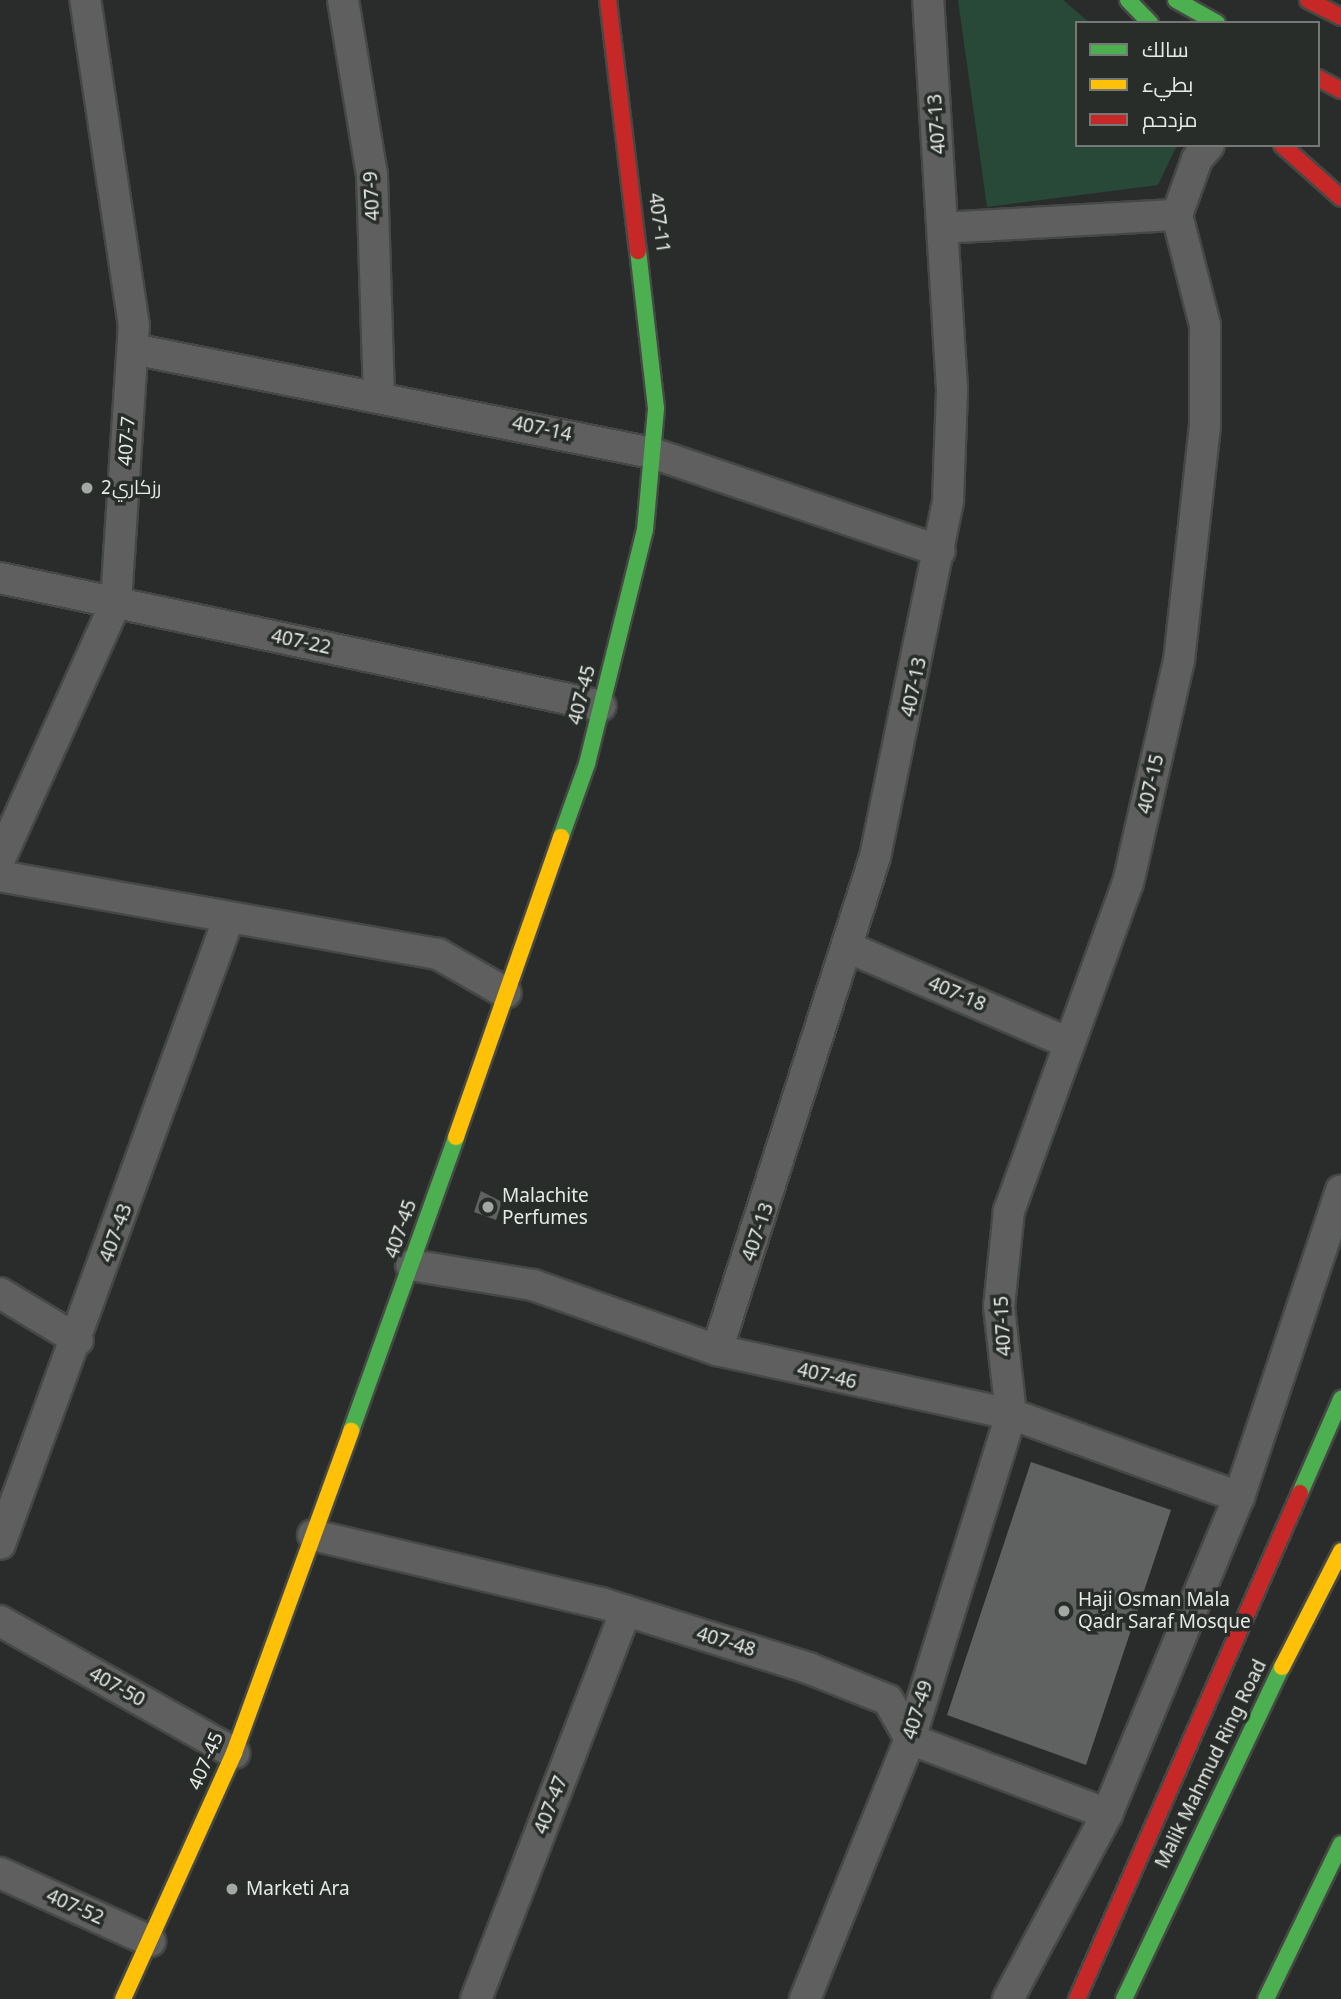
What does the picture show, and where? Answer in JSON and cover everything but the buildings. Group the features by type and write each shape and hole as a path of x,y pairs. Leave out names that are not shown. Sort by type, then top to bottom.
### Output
{"main road":[{"name":"407-11","path":"608,0 644,270 656,408 652,453"},
{"path":"1128,0 1148,21"},
{"path":"1176,0 1213,21"},
{"path":"1308,0 1341,16"},
{"path":"1320,79 1341,90"},
{"path":"1284,147 1341,198"},
{"name":"407-45","path":"122,1999 234,1752 411,1265 506,993 601,706 645,530 652,453"},
{"path":"1077,1999 1341,1399"},
{"path":"1326,1581 1341,1527"},
{"name":"Malik Mahmud Ring Road","path":"1124,1999 1197,1835 1341,1551"},
{"path":"1266,1999 1341,1844"}],"street":[{"name":"407-7","path":"0,859 117,602 133,349 85,0"},
{"name":"407-9","path":"343,0 372,174 379,395"},
{"name":"407-13","path":"717,1350 878,844 940,551 952,389 928,0"},
{"path":"943,228 1177,215 1196,159 1207,147"},
{"name":"407-15","path":"1011,1414 999,1307 1009,1212 1068,1041 1128,883 1179,661 1205,425 1205,325 1177,215"},
{"name":"407-14","path":"133,349 379,395 652,453 940,551"},
{"name":"407-22","path":"0,578 601,706"},
{"path":"0,876 228,920 438,954 506,993"},
{"name":"407-43","path":"0,1544 78,1340 228,920"},
{"name":"407-18","path":"847,947 1068,1041"},
{"path":"1008,1999 1107,1814 1239,1497 1341,1191"},
{"name":"407-46","path":"411,1265 533,1285 717,1350 1011,1414 1239,1497"},
{"path":"0,1293 78,1340"},
{"name":"407-49","path":"805,1999 910,1739 1011,1414"},
{"name":"407-48","path":"313,1535 626,1611 808,1668 888,1700 910,1739"},
{"name":"407-47","path":"476,1999 626,1611"},
{"name":"407-50","path":"0,1621 234,1752"},
{"path":"910,1739 1107,1814"},
{"name":"407-52","path":"0,1873 150,1941"}],"green space":[{"path":"958,0 1063,0 1088,21 1075,21 1075,147 1176,147 1158,185 987,207"}],"traffic: fast":[{"path":"1128,0 1148,21"},
{"path":"1176,0 1213,21"},
{"path":"561,837 587,764 645,530 656,408 638,251"},
{"path":"351,1431 456,1137"},
{"path":"1300,1493 1341,1399"},
{"path":"1124,1999 1282,1667"},
{"path":"1266,1999 1341,1844"}],"traffic: slow":[{"path":"456,1137 561,837"},
{"path":"123,1999 234,1753 351,1431"},
{"path":"1282,1667 1341,1551"}],"traffic: jam":[{"path":"608,0 638,251"},
{"path":"1308,0 1341,17"},
{"path":"1320,79 1341,90"},
{"path":"1284,147 1341,198"},
{"path":"1077,1999 1300,1493"}],"place":[{"name":"رزكاري2","path":"87,488"},
{"name":"Malachite Perfumes","path":"488,1207"},
{"name":"Haji Osman Mala Qadr Saraf Mosque","path":"1064,1611"},
{"name":"Marketi Ara","path":"232,1889"}]}
